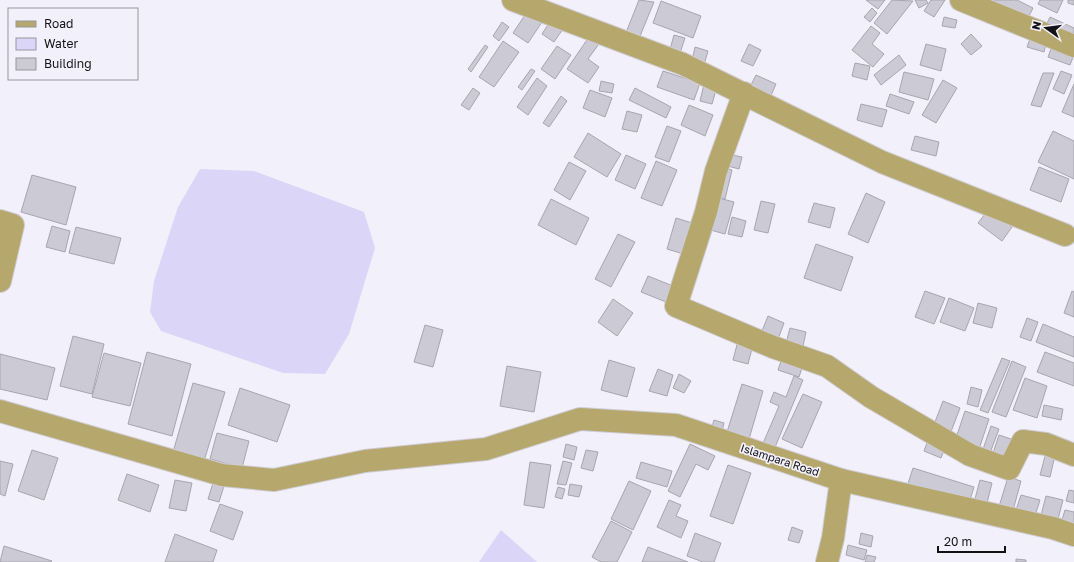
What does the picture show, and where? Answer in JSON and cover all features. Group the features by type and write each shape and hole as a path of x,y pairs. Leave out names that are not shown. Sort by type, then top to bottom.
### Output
{"street":[{"path":"513,0 683,64 882,162 1065,235"},
{"path":"961,0 1074,46"},
{"path":"744,93 716,171 706,212 676,306 773,347 827,366 871,397 970,455 1009,469 1023,441 1046,444 1074,456"},
{"path":"0,281 7,223"},
{"name":"Islampara Road","path":"0,411 222,475 274,480 365,461 486,449 580,419 676,425 842,480 1053,528 1074,535"},
{"path":"827,562 833,538 842,480"}],"water":[{"path":"200,169 254,171 364,212 375,248 349,334 325,374 283,373 161,331 150,312 154,281 178,207"},
{"path":"501,530 537,562 479,562"}],"building":[{"path":"639,0 654,2 638,41 625,35"},
{"path":"866,0 885,0 878,9"},
{"path":"892,0 913,1 887,34 874,23"},
{"path":"915,0 926,0 928,3 919,8"},
{"path":"931,0 945,0 934,17 924,11"},
{"path":"992,0 1017,0 1033,8 1024,26 988,9"},
{"path":"1040,0 1063,0 1057,13 1038,4"},
{"path":"1068,0 1074,0 1074,5 1068,3"},
{"path":"661,1 701,16 693,38 653,23"},
{"path":"872,8 877,13 870,22 864,17"},
{"path":"527,12 542,22 528,43 513,33"},
{"path":"553,17 565,26 554,42 542,34"},
{"path":"944,17 957,20 955,28 942,26"},
{"path":"1050,17 1074,28 1074,49 1042,34"},
{"path":"502,22 509,27 499,41 493,36"},
{"path":"871,26 880,33 872,44 884,54 873,67 852,50"},
{"path":"591,34 601,41 588,59 599,67 588,83 567,69"},
{"path":"971,34 982,46 971,55 961,44"},
{"path":"674,35 685,38 679,56 669,53"},
{"path":"1030,39 1046,44 1044,52 1027,47"},
{"path":"503,41 519,52 494,87 479,77"},
{"path":"749,44 761,50 753,66 741,61"},
{"path":"926,44 946,49 941,71 920,65"},
{"path":"485,45 488,47 471,72 468,69"},
{"path":"557,46 571,55 555,79 541,69"},
{"path":"695,47 708,51 703,68 691,65"},
{"path":"1051,49 1073,57 1070,65 1048,57"},
{"path":"899,55 906,65 881,85 874,75"},
{"path":"855,63 870,66 867,80 852,76"},
{"path":"531,69 535,71 522,90 518,87"},
{"path":"663,71 700,83 694,100 657,87"},
{"path":"1061,71 1072,75 1064,94 1053,89"},
{"path":"904,72 934,79 928,100 899,92"},
{"path":"1043,73 1054,73 1041,107 1031,105"},
{"path":"756,75 776,84 769,100 748,91"},
{"path":"537,78 547,86 528,115 517,107"},
{"path":"705,80 718,83 712,104 700,101"},
{"path":"943,80 957,88 936,123 922,115"},
{"path":"601,81 614,84 612,93 599,91"},
{"path":"1074,84 1074,117 1062,112"},
{"path":"473,88 480,93 469,110 461,105"},
{"path":"635,88 671,107 666,118 629,100"},
{"path":"590,90 612,98 605,117 583,108"},
{"path":"890,94 914,102 909,114 886,106"},
{"path":"561,96 567,101 549,127 543,123"},
{"path":"861,104 887,110 882,127 857,120"},
{"path":"689,105 713,115 705,136 681,125"},
{"path":"627,111 642,115 637,132 622,129"},
{"path":"667,126 681,131 669,162 655,157"},
{"path":"1053,131 1074,141 1074,179 1038,162"},
{"path":"588,133 621,154 607,177 574,157"},
{"path":"915,136 939,142 936,156 911,150"},
{"path":"727,154 742,157 739,169 724,165"},
{"path":"626,155 646,164 635,189 615,180"},
{"path":"656,161 677,170 662,206 641,198"},
{"path":"569,162 586,171 570,200 554,190"},
{"path":"719,167 732,170 725,199 712,196"},
{"path":"1039,167 1069,179 1061,202 1030,190"},
{"path":"32,175 76,187 66,225 21,212"},
{"path":"866,193 885,202 868,243 848,234"},
{"path":"715,197 734,202 725,234 707,229"},
{"path":"551,199 589,218 576,245 538,225"},
{"path":"761,201 775,204 768,233 754,230"},
{"path":"814,203 835,208 830,228 808,222"},
{"path":"989,209 1012,227 1002,241 978,223"},
{"path":"732,217 746,221 742,237 728,234"},
{"path":"676,218 699,225 690,256 667,249"},
{"path":"52,226 70,231 65,252 46,247"},
{"path":"76,227 121,238 114,264 69,253"},
{"path":"618,234 635,242 611,287 595,279"},
{"path":"816,244 853,257 841,291 804,278"},
{"path":"648,276 678,288 671,304 641,292"},
{"path":"925,291 945,298 934,324 915,317"},
{"path":"1072,291 1074,292 1074,317 1064,313"},
{"path":"949,298 974,308 965,331 940,322"},
{"path":"613,299 633,313 617,336 598,322"},
{"path":"978,303 997,308 992,328 973,323"},
{"path":"768,316 784,323 777,342 760,336"},
{"path":"1027,318 1038,322 1031,341 1020,337"},
{"path":"1043,324 1074,337 1074,357 1036,342"},
{"path":"425,325 443,330 433,367 414,362"},
{"path":"790,328 806,332 802,351 785,347"},
{"path":"73,336 104,344 92,394 60,386"},
{"path":"739,337 754,341 748,364 733,360"},
{"path":"147,352 191,364 172,436 128,424"},
{"path":"784,352 805,359 799,377 778,370"},
{"path":"1045,352 1074,363 1074,386 1037,372"},
{"path":"104,353 141,363 130,406 92,397"},
{"path":"0,354 55,368 47,400 0,389"},
{"path":"1002,358 1010,361 988,413 980,410"},
{"path":"609,360 635,368 627,397 601,390"},
{"path":"1012,361 1026,367 1006,417 992,412"},
{"path":"507,366 541,372 534,412 500,406"},
{"path":"658,369 673,375 667,396 649,391"},
{"path":"679,374 691,381 684,393 673,388"},
{"path":"794,376 803,380 773,452 761,448 779,406 770,402 774,392 786,397"},
{"path":"1025,378 1047,386 1037,418 1013,410"},
{"path":"193,383 225,392 204,461 173,452"},
{"path":"742,384 763,391 749,439 727,432"},
{"path":"971,387 982,390 978,407 967,404"},
{"path":"240,388 290,405 277,442 228,425"},
{"path":"803,394 822,402 802,448 782,439"},
{"path":"943,401 960,408 941,458 924,451"},
{"path":"1044,405 1063,409 1061,420 1042,416"},
{"path":"965,411 989,419 978,452 954,444"},
{"path":"714,420 724,423 722,431 711,430"},
{"path":"991,426 999,429 987,461 980,458"},
{"path":"217,433 249,441 242,468 210,459"},
{"path":"999,435 1011,439 1004,462 991,459"},
{"path":"566,444 577,447 574,460 563,457"},
{"path":"690,444 715,456 708,470 696,464 680,497 668,491"},
{"path":"1047,449 1056,451 1050,477 1040,475"},
{"path":"32,450 58,458 44,500 18,491"},
{"path":"586,450 598,452 593,471 581,468"},
{"path":"0,461 13,464 5,496 0,494"},
{"path":"563,461 572,463 566,485 557,484"},
{"path":"530,462 551,465 544,508 524,505"},
{"path":"641,462 672,471 667,487 636,478"},
{"path":"728,465 751,473 733,524 710,516"},
{"path":"913,468 974,487 966,512 905,493"},
{"path":"127,474 159,485 150,512 118,500"},
{"path":"1008,477 1021,481 1012,514 998,510"},
{"path":"175,480 192,483 186,511 169,508"},
{"path":"980,480 992,483 987,503 975,499"},
{"path":"629,481 651,491 633,530 611,519"},
{"path":"213,483 224,486 219,502 208,499"},
{"path":"570,484 582,486 579,497 568,495"},
{"path":"558,487 565,489 562,499 555,497"},
{"path":"1069,490 1074,491 1074,503 1066,501"},
{"path":"1021,495 1040,500 1034,519 1015,513"},
{"path":"1046,496 1063,500 1057,523 1040,519"},
{"path":"669,500 681,505 676,516 688,521 681,538 657,527"},
{"path":"220,504 243,512 233,540 210,531"},
{"path":"1065,510 1074,512 1074,523 1062,520"},
{"path":"611,521 632,532 617,562 601,562 592,557"},
{"path":"792,527 803,531 799,543 788,540"},
{"path":"695,533 721,543 714,562 703,562 687,556"},
{"path":"861,533 873,536 871,547 859,544"},
{"path":"175,534 217,550 213,562 165,562"},
{"path":"848,545 867,550 864,560 846,555"},
{"path":"4,546 52,561 0,562"},
{"path":"648,547 688,562 642,562"},
{"path":"867,555 876,557 874,562 865,562"},
{"path":"1016,559 1026,560 1026,562 1016,562"}]}
